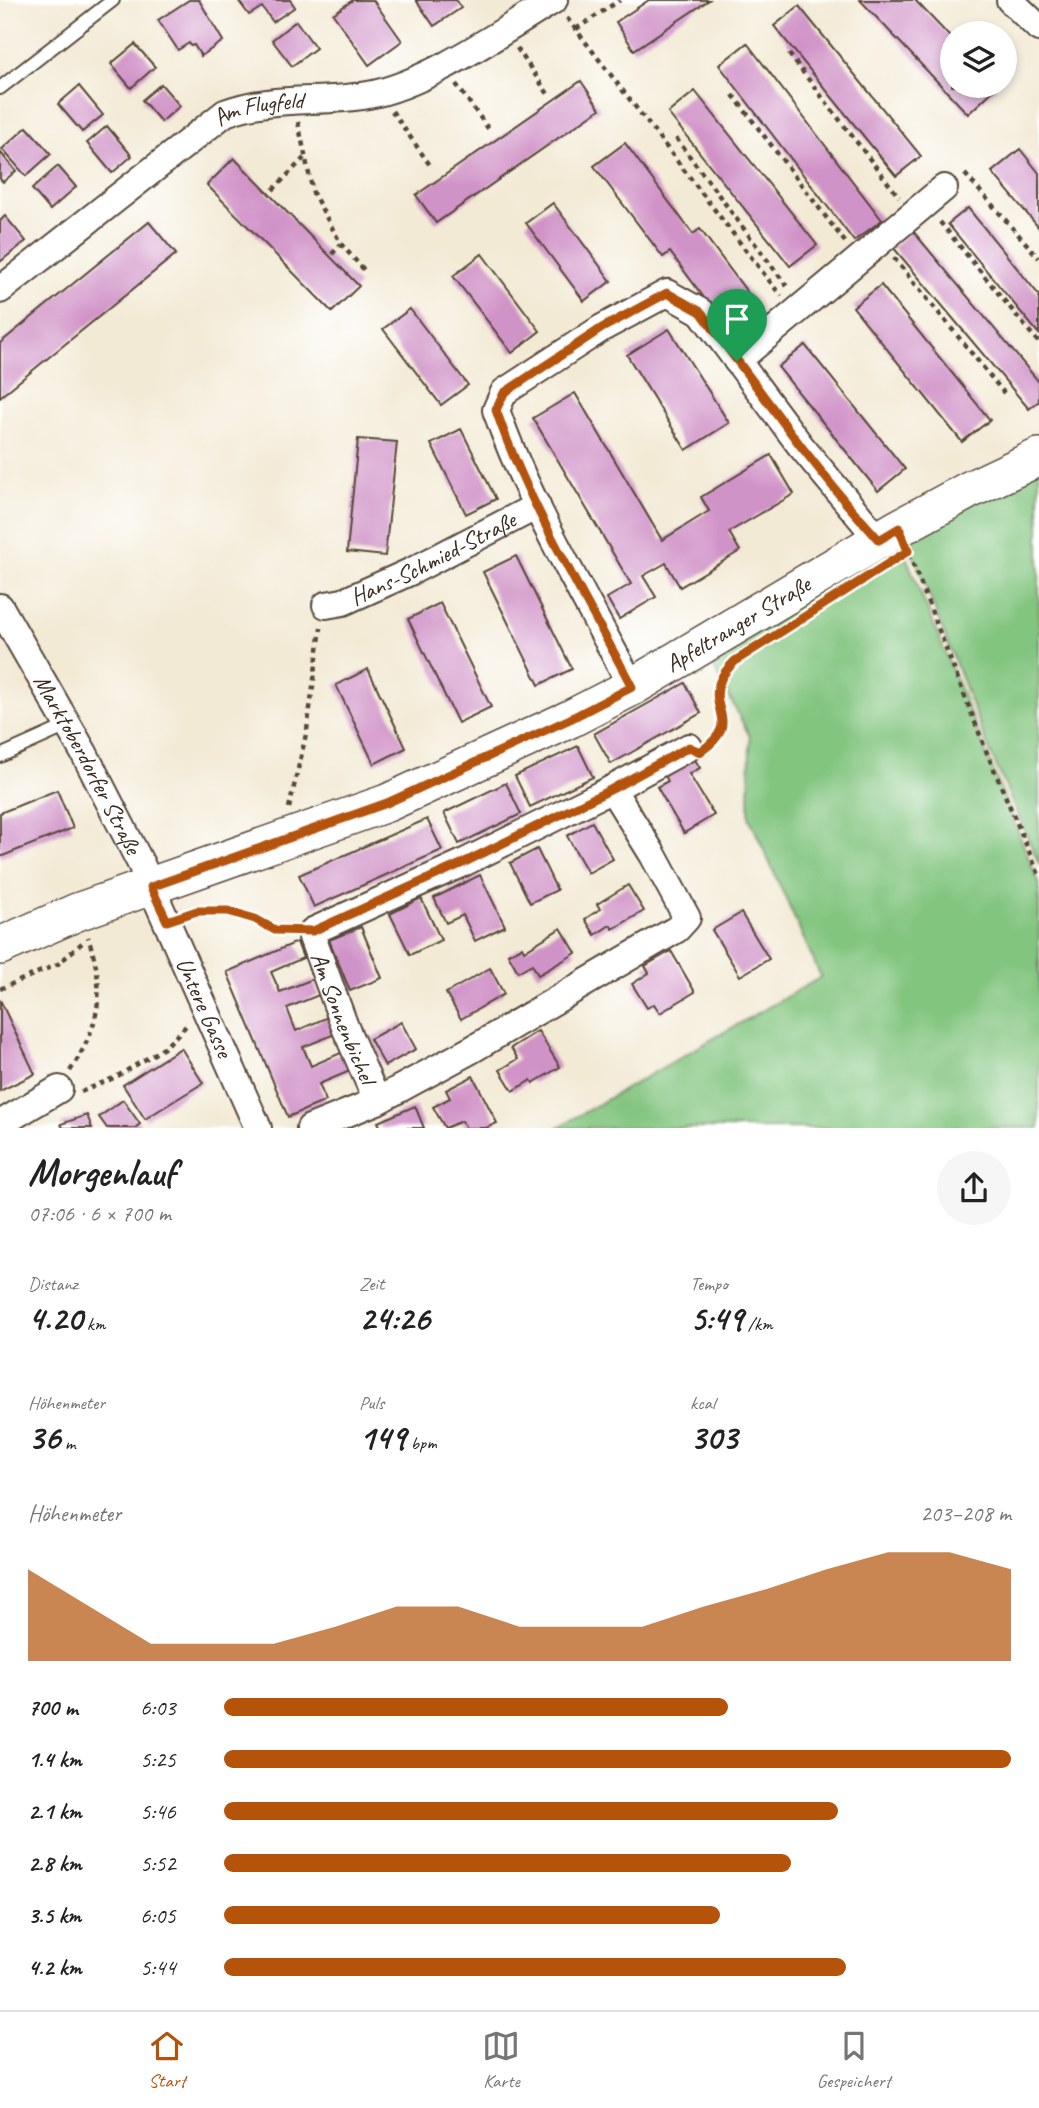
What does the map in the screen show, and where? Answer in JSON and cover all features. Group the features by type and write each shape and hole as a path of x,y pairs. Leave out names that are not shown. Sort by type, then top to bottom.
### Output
{"street":[{"path":"1010,0 1039,28"},
{"name":"Am Flugfeld","path":"0,290 225,113 245,105 368,96 440,68 504,31 557,5"},
{"path":"737,361 927,201"},
{"path":"632,687 537,506 509,447 496,410 504,393 602,328 667,293 701,312 846,503 894,549"},
{"name":"Apfeltranger Straße","path":"0,946 77,912 387,803 570,719 894,549 969,490 1039,457"},
{"name":"Hans-Schmied-Straße","path":"326,605 343,602 412,571 537,506"},
{"name":"Marktoberdorfer Straße","path":"0,607 84,753 151,887"},
{"name":"Am Sonnenbichel","path":"377,1101 345,1027 312,937 313,931 463,863 612,789 689,747"},
{"name":"Am Sonnenbichel","path":"310,1128 377,1101 549,1006 677,929 687,918 653,855 612,789"},
{"name":"Untere Gasse","path":"151,887 258,1128"},
{"path":"0,1125 58,1088"}],"lane":[{"path":"0,88 113,0"},
{"path":"0,756 67,726"}],"path":[{"path":"576,29 620,0"},
{"path":"557,5 635,109 762,269 798,310"},
{"path":"504,31 548,94"},
{"path":"789,54 927,201 1039,343"},
{"path":"440,68 458,86 490,131"},
{"path":"383,91 393,113 432,169"},
{"path":"733,95 858,259"},
{"path":"293,100 313,193 341,244 365,271"},
{"path":"676,138 798,310"},
{"path":"273,190 304,158"},
{"path":"927,201 965,174 1039,258"},
{"path":"879,240 1004,393"},
{"path":"332,254 341,244"},
{"path":"894,549 988,753 1039,874"},
{"path":"287,816 307,730 326,605"},
{"path":"689,747 700,752 714,743 722,731 723,720 718,693 720,680 735,661 746,655"},
{"path":"167,921 197,911 228,911 255,919 275,930 313,931"},
{"path":"0,989 58,964 88,937 100,995 96,1014 79,1057 58,1088 84,1092 117,1077 164,1048 204,1006"}],"green space":[{"path":"1039,464 1039,864 986,742 905,533"},
{"path":"898,537 1039,883 1039,1128 557,1128 821,977 749,817 750,737 707,654"}],"building":[{"path":"189,0 199,0 223,41 201,56 194,45 189,43 178,50 158,20"},
{"path":"238,0 290,0 295,7 273,22 262,7 249,15"},
{"path":"353,0 373,0 402,41 369,65 333,14"},
{"path":"416,0 456,0 461,8 434,26"},
{"path":"649,0 709,0 634,50 616,22"},
{"path":"860,0 915,0 940,26 940,84"},
{"path":"799,6 921,156 896,176 774,26"},
{"path":"296,21 316,48 292,66 272,40"},
{"path":"747,43 882,220 854,241 719,65"},
{"path":"135,44 155,67 131,88 111,64"},
{"path":"581,81 600,109 436,223 416,195"},
{"path":"161,84 180,106 161,122 142,100"},
{"path":"79,86 103,115 82,132 58,104"},
{"path":"695,91 817,245 790,266 668,113"},
{"path":"953,98 985,98 968,114"},
{"path":"107,126 132,156 112,173 87,143"},
{"path":"27,127 51,154 26,176 2,149"},
{"path":"625,143 693,234 700,229 759,308 728,330 670,252 663,257 594,166"},
{"path":"1020,149 1039,173 1039,228 992,172"},
{"path":"0,152 16,171 3,182 0,179"},
{"path":"234,158 359,286 332,312 207,185"},
{"path":"58,166 76,187 50,210 32,189"},
{"path":"553,203 611,281 584,301 526,223"},
{"path":"968,208 1039,295 1039,334 948,224"},
{"path":"5,216 26,241 0,262 0,221"},
{"path":"149,222 176,254 0,397 0,343"},
{"path":"912,230 1039,382 1039,401 1029,409 893,247"},
{"path":"482,254 540,331 512,353 453,276"},
{"path":"881,285 990,420 962,442 853,307"},
{"path":"410,309 468,385 441,405 383,329"},
{"path":"669,329 729,423 686,450 627,355"},
{"path":"805,345 905,469 878,491 778,367"},
{"path":"575,393 662,540 709,511 701,497 771,455 794,494 729,532 740,551 680,587 666,563 643,576 656,597 619,619 607,598 631,584 533,418"},
{"path":"461,429 496,499 466,514 431,444"},
{"path":"358,439 397,442 385,556 347,552"},
{"path":"516,556 572,669 539,685 483,572"},
{"path":"440,603 491,707 458,723 408,619"},
{"path":"368,669 406,748 374,764 336,685"},
{"path":"685,683 701,713 611,764 594,734"},
{"path":"578,746 593,777 530,807 515,776"},
{"path":"692,755 700,768 689,774 714,815 684,833 657,787 668,781 663,772"},
{"path":"506,783 521,814 459,844 444,813"},
{"path":"57,790 73,828 0,857 0,813"},
{"path":"427,819 442,850 314,907 299,875"},
{"path":"592,822 613,859 588,873 567,836"},
{"path":"537,849 557,890 530,903 510,863"},
{"path":"480,875 505,926 475,941 463,915 446,923 434,898"},
{"path":"628,885 644,911 613,929 610,925 595,935 585,919 600,909 597,904"},
{"path":"421,898 441,940 410,955 390,914"},
{"path":"741,913 769,959 740,976 712,930"},
{"path":"361,927 382,978 350,991 329,940"},
{"path":"561,928 576,953 538,975 532,964 518,972 508,954 522,947 524,951"},
{"path":"297,942 303,958 271,972 280,992 313,979 319,995 287,1008 296,1031 328,1017 335,1034 303,1047 311,1066 343,1052 350,1071 319,1084 326,1101 288,1117 227,972"},
{"path":"671,951 695,992 660,1013 654,1004 647,1008 632,984 649,973 645,966"},
{"path":"490,968 504,994 461,1019 446,993"},
{"path":"0,1000 35,1074 0,1091"},
{"path":"401,1022 416,1049 385,1066 370,1039"},
{"path":"538,1031 560,1067 513,1091 500,1070 518,1059 511,1048"},
{"path":"181,1048 203,1083 145,1119 123,1085"},
{"path":"473,1076 497,1123 486,1128 466,1128 462,1121 445,1128 433,1107 450,1098 446,1090"},
{"path":"123,1100 140,1124 135,1128 107,1128 99,1117"},
{"path":"415,1106 424,1128 381,1128 378,1122"},
{"path":"87,1115 92,1128 63,1128 61,1124"}],"route":[{"path":"667,293 701,312 737,361 846,503 879,540 899,528 908,551 735,661 720,680 718,693 723,720 722,731 714,743 700,752 689,747 612,789 463,863 313,931 275,930 255,919 228,911 197,911 167,921 151,887 387,803 570,719 632,687 537,506 509,447 496,410 504,393 602,328 667,293"}]}
